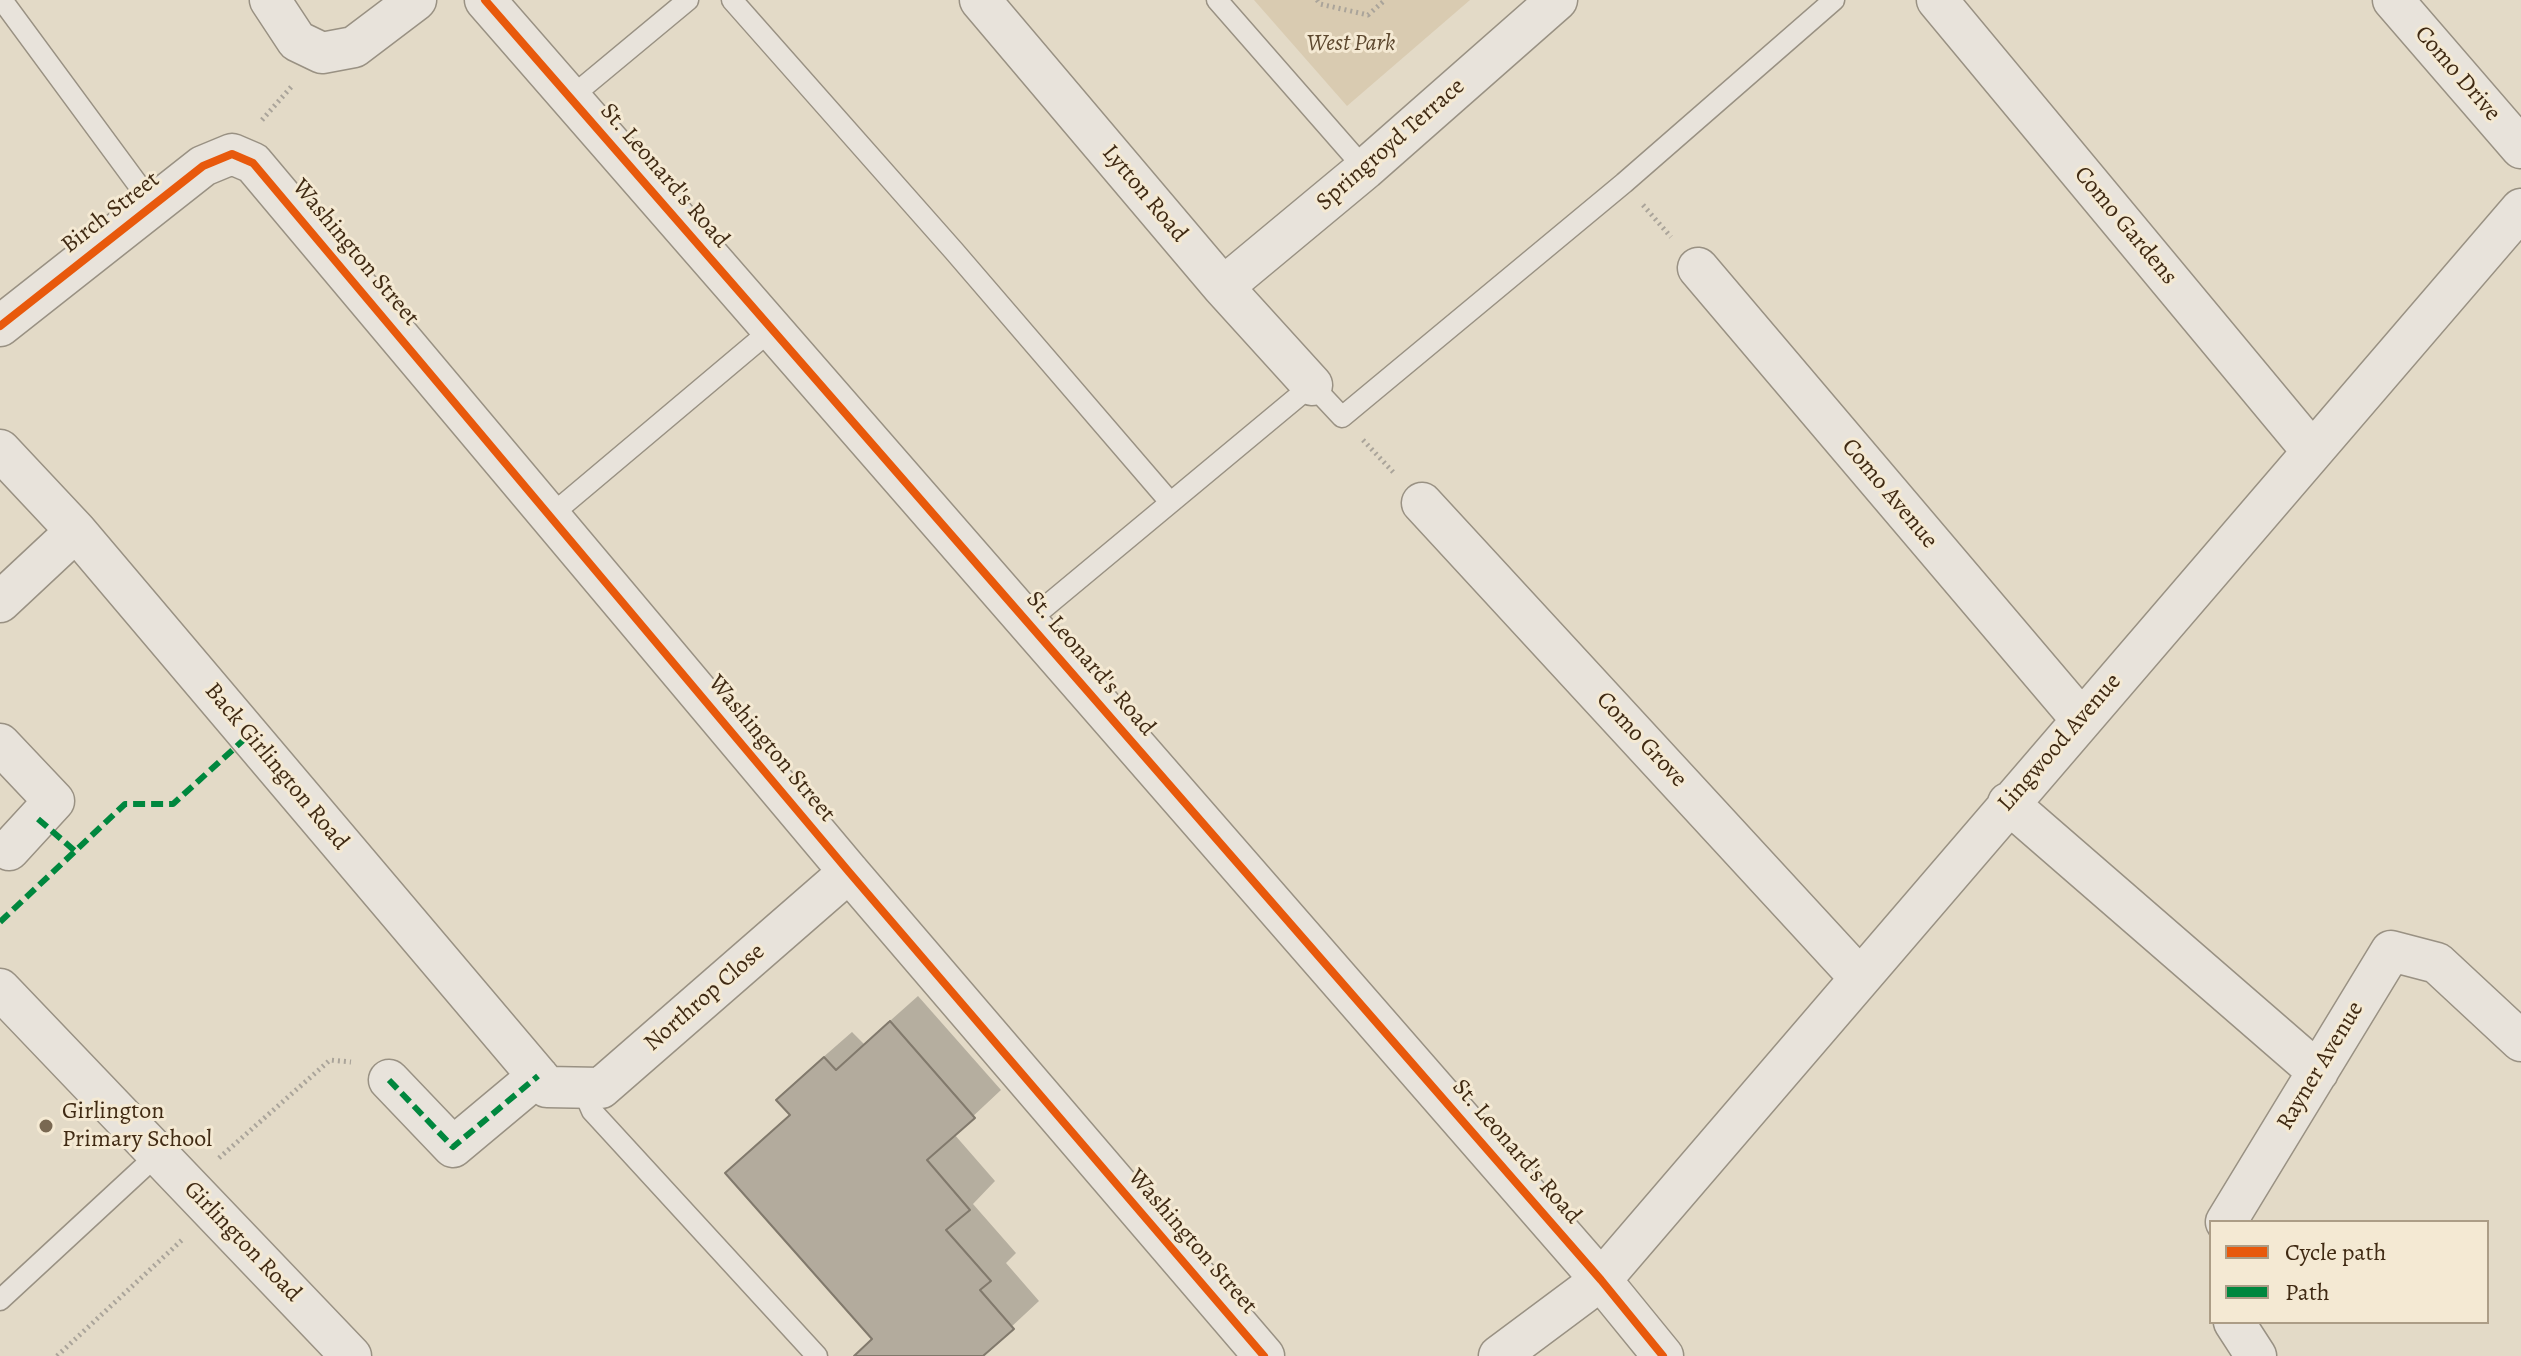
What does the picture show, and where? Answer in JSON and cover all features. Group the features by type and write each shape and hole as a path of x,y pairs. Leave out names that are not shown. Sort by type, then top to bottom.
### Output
{"street":[{"path":"270,0 310,47 354,47 416,0"},
{"name":"St. Leonard's Road","path":"485,0 1601,1280 1663,1356"},
{"name":"Lytton Road","path":"980,0 1223,287 1312,385"},
{"name":"Springroyd Terrace","path":"1223,287 1365,169 1557,0"},
{"name":"Como Gardens","path":"1937,0 2312,451"},
{"name":"Como Drive","path":"2393,0 2521,148"},
{"name":"Birch Street","path":"0,326 203,166 243,158"},
{"name":"Washington Street","path":"243,158 1264,1356"},
{"name":"Lingwood Avenue","path":"1499,1356 1601,1280 2521,209"},
{"name":"Como Avenue","path":"1698,268 2081,719"},
{"name":"Back Girlington Road","path":"0,450 76,531 556,1084"},
{"name":"Como Grove","path":"1422,503 1860,978"},
{"path":"0,602 76,531"},
{"path":"0,744 54,801 9,850"},
{"path":"2008,803 2318,1072"},
{"name":"Northrop Close","path":"389,1080 453,1147 556,1084 601,1088 849,872"},
{"name":"Rayner Avenue","path":"2227,1220 2391,951 2437,963 2521,1041"},
{"name":"Girlington Road","path":"0,989 351,1356"},
{"path":"2235,1324 2256,1356"}],"lane":[{"path":"2,0 153,205"},
{"path":"570,98 688,0"},
{"path":"732,0 1170,502"},
{"path":"1217,0 1365,169"},
{"path":"1027,622 1312,385 1342,417 1624,183 1834,0"},
{"path":"550,516 771,330"},
{"path":"556,1084 592,1111 817,1356"},
{"path":"0,1300 158,1154"}],"path":[{"path":"1317,0 1320,4 1368,15 1385,0"},
{"path":"243,158 310,47"},
{"path":"1624,183 1698,268"},
{"path":"1342,417 1422,503"},
{"path":"57,1356 330,1060 366,1065 389,1080"}],"green space":[{"name":"West Park","path":"1254,0 1470,0 1347,106"}],"building":[{"path":"890,1021 975,1118 927,1160 970,1210 946,1230 991,1281 980,1290 1014,1329 983,1356 854,1356 872,1339 725,1173 790,1115 776,1100 824,1057 836,1070"}],"marked path":[{"path":"0,922 125,804 173,804 249,735"},
{"path":"38,819 75,851"},
{"path":"389,1080 453,1147 538,1076"}],"cycle path":[{"path":"485,0 1601,1280 1663,1356"},
{"path":"0,326 203,166 232,154 253,163 849,872 1264,1356"}],"place":[{"name":"Girlington Primary School","path":"46,1126"}]}
